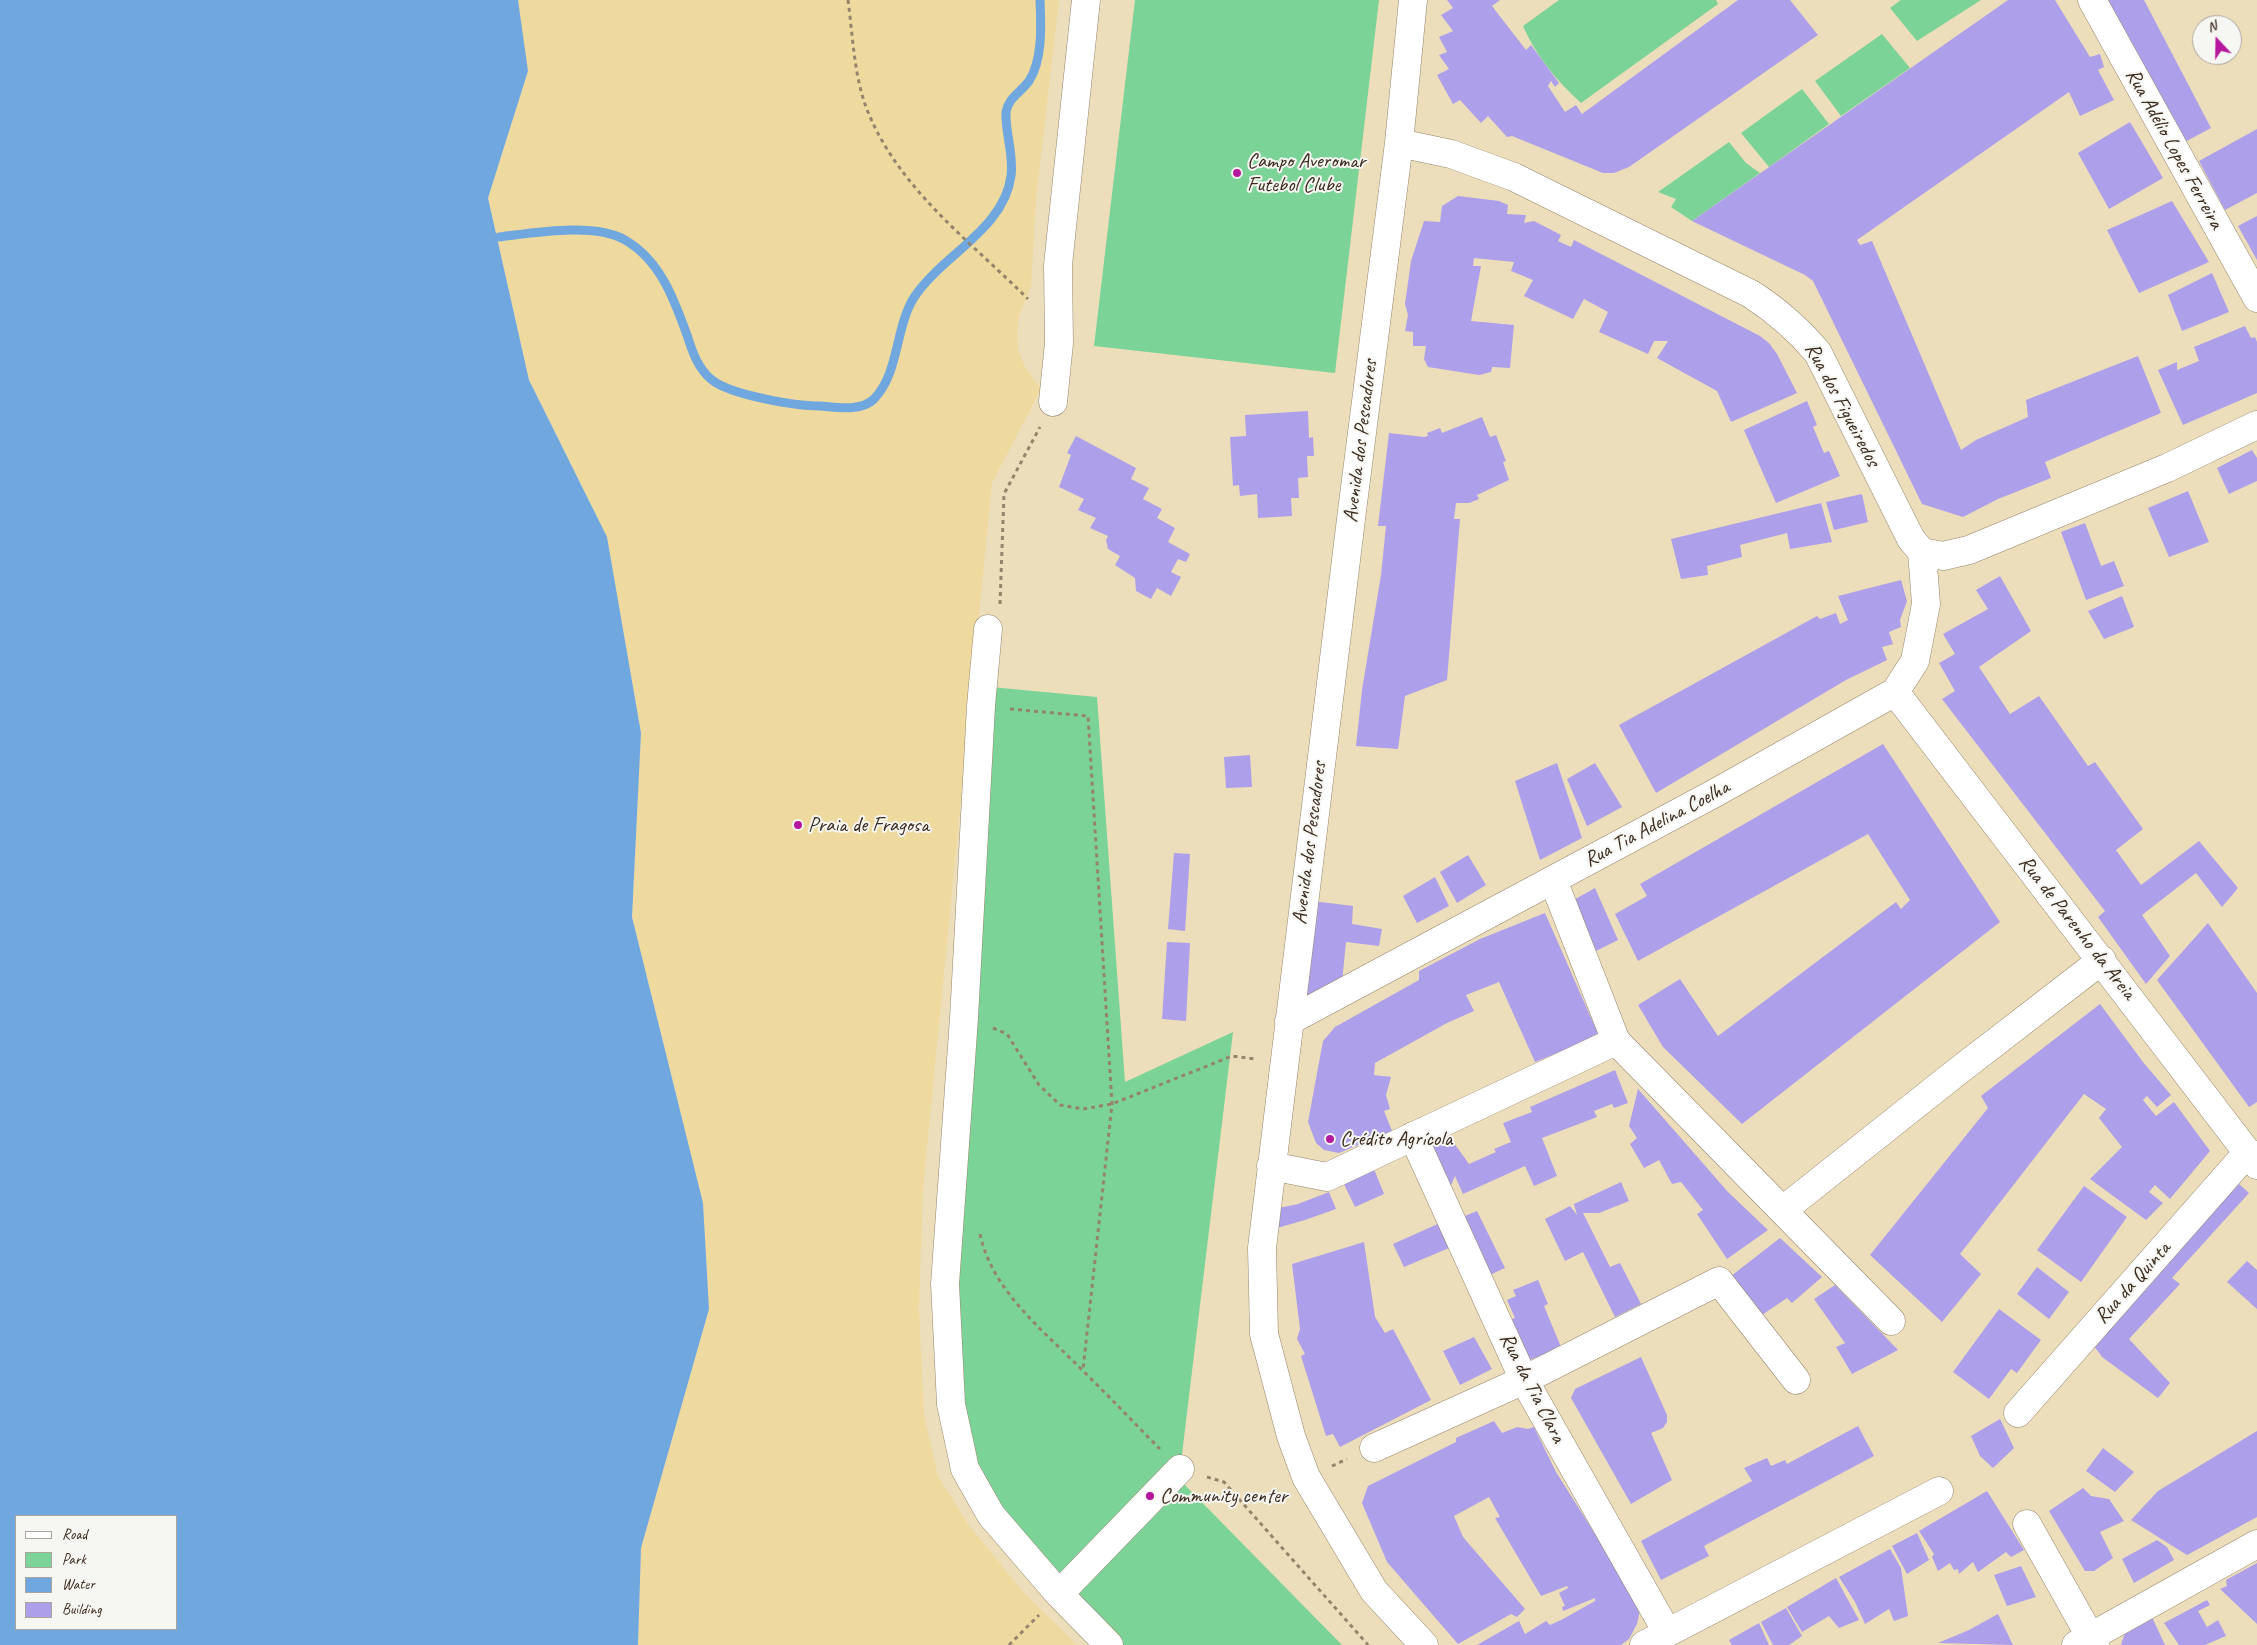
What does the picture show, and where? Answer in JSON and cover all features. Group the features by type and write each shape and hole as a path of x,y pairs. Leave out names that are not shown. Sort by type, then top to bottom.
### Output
{"street":[{"path":"1053,402 1059,343 1058,265 1086,0"},
{"name":"Avenida dos Pescadores","path":"1413,0 1399,143 1288,1021 1262,1248 1264,1334 1291,1436 1306,1477 1374,1591 1424,1645"},
{"name":"Rua Adélio Lopes Ferreira","path":"2092,0 2257,298"},
{"name":"Rua dos Figueiredos","path":"1399,143 1451,154 1514,177 1751,294 1778,311 1800,331 1818,353 1911,539 1922,552"},
{"path":"1922,552 1943,556 1968,550 2167,468 2257,425"},
{"name":"Rua Tia Adelina Coelha","path":"1288,1021 1553,880 1895,692 1915,661 1926,604 1922,552"},
{"path":"988,628 981,706 964,1018 945,1284 951,1404 965,1469 991,1515 1059,1594 1109,1645"},
{"name":"Rua de Parenho da Areia","path":"1895,692 2253,1159"},
{"path":"1553,880 1616,1041 1891,1321"},
{"path":"1783,1210 2102,960"},
{"path":"1271,1166 1326,1176 1616,1041"},
{"name":"Rua da Tia Clara","path":"1413,1136 1524,1380 1655,1638"},
{"name":"Rua da Quinta","path":"2018,1413 2253,1159"},
{"path":"1374,1448 1524,1380 1719,1281 1796,1380"},
{"path":"1059,1594 1180,1469"},
{"path":"1655,1638 1939,1491"},
{"path":"2027,1524 2087,1643 2257,1544"}],"path":[{"path":"848,0 858,77 868,112 888,149 916,191 1028,298"},
{"path":"988,628 1000,608 1004,494 1053,402"},
{"path":"981,706 1088,716 1112,1104 1083,1370"},
{"path":"964,1018 1007,1034 1039,1085 1060,1105 1083,1109 1112,1104 1232,1056 1284,1061"},
{"path":"980,1233 983,1250 1005,1288 1022,1309 1180,1469 1224,1482 1368,1645"},
{"path":"1306,1477 1374,1448"},
{"path":"1010,1645 1059,1594"}],"green space":[{"name":"Campo Averomar Futebol Clube","path":"1135,0 1379,0 1335,373 1094,346"},
{"path":"1559,0 1716,0 1718,4 1581,103 1548,67 1534,48 1523,26"},
{"path":"1901,0 1981,0 1917,41 1890,8"},
{"path":"1882,34 1910,68 1841,116 1815,81"},
{"path":"1802,89 1829,124 1769,167 1741,133"},
{"path":"1729,142 1746,163 1760,173 1692,221 1671,207 1676,199 1658,192"},
{"path":"991,687 1097,697 1125,1082 1233,1032 1179,1479 1342,1645 1123,1645 1031,1551 974,1464 960,1399 954,1281"}],"sand":[{"name":"Praia de Fragosa","path":"518,0 1059,0 1036,199 1031,287 1019,316 1017,331 1018,349 1025,367 1041,389 992,483 923,1188 919,1308 924,1415 938,1476 968,1524 1024,1593 1077,1645 638,1645 641,1548 709,1309 703,1203 632,917 641,733 607,537 529,379 488,198 528,71"}],"water":[{"path":"0,0 518,0 528,71 488,198 529,380 607,537 641,733 632,917 703,1203 709,1309 641,1548 638,1645 0,1645"}],"building":[{"path":"1447,0 1500,0 1492,6 1526,50 1531,45 1559,83 1555,87 1551,81 1548,86 1565,112 1576,105 1582,114 1738,0 1790,0 1818,35 1629,167 1614,173 1603,173 1512,136 1507,137 1488,116 1481,123 1460,100 1453,104 1437,75 1449,69 1439,55 1447,52 1439,37 1453,31 1441,15 1453,8"},
{"path":"2008,0 2055,0 2090,57 2100,54 2104,67 2098,70 2114,100 2080,116 2069,92 1857,240 1860,245 1872,241 1961,450 1976,440 2028,417 2026,400 2138,356 2161,413 2045,462 2051,478 1998,499 1963,517 1922,504 1813,281 1805,275 1692,221"},
{"path":"2107,0 2144,0 2211,128 2183,143"},
{"path":"2130,122 2163,178 2109,209 2078,153"},
{"path":"2257,129 2257,193 2225,210 2199,161"},
{"path":"1458,196 1499,201 1508,205 1507,214 1526,215 1524,223 1534,221 1561,235 1558,241 1571,247 1574,240 1760,336 1769,343 1777,354 1797,393 1731,422 1717,391 1657,358 1668,341 1654,341 1648,354 1599,332 1608,312 1584,299 1573,319 1524,296 1533,280 1511,271 1514,262 1474,258 1473,266 1481,266 1471,321 1514,325 1510,368 1492,367 1491,372 1479,375 1428,367 1424,359 1426,346 1413,346 1413,332 1405,331 1408,315 1405,304 1411,261 1424,221 1440,222 1442,206"},
{"path":"2172,201 2209,262 2139,293 2107,230"},
{"path":"2257,216 2257,260 2238,226"},
{"path":"2212,273 2229,312 2182,331 2168,295"},
{"path":"2245,326 2251,338 2255,337 2257,342 2257,393 2183,425 2158,370 2177,362 2177,370 2199,361 2194,347"},
{"path":"1807,401 1817,425 1813,427 1824,453 1829,451 1840,476 1776,503 1744,430"},
{"path":"1308,411 1309,438 1313,437 1314,456 1307,456 1308,477 1298,478 1299,498 1291,498 1292,516 1258,518 1257,494 1240,496 1239,485 1233,486 1230,437 1246,436 1245,415"},
{"path":"1482,417 1490,437 1496,435 1506,461 1503,462 1509,480 1477,495 1479,499 1469,503 1456,503 1454,519 1460,519 1447,680 1405,696 1398,749 1356,746 1362,690 1381,575 1386,526 1378,526 1389,433 1424,437 1428,436 1427,433 1440,428 1442,433"},
{"path":"1076,436 1136,468 1131,479 1149,488 1143,499 1162,509 1157,518 1175,528 1168,542 1190,554 1186,562 1178,559 1171,572 1181,577 1171,596 1157,588 1151,599 1136,591 1135,578 1115,565 1120,556 1108,549 1106,540 1108,536 1090,528 1096,518 1078,510 1084,499 1059,487 1071,455 1067,453"},
{"path":"2252,450 2257,458 2257,481 2229,494 2217,468"},
{"path":"2188,491 2209,542 2169,557 2148,508"},
{"path":"1862,494 1868,522 1834,530 1826,502"},
{"path":"1821,503 1832,542 1790,549 1787,533 1740,545 1742,557 1707,566 1708,575 1681,579 1671,539"},
{"path":"2085,523 2101,566 2114,561 2124,586 2086,600 2061,532"},
{"path":"2000,576 2031,631 1979,667 2010,714 2039,696 2088,766 2095,762 2143,829 2116,850 2141,885 2199,841 2238,888 2222,907 2196,873 2142,915 2170,956 2146,984 2098,917 2105,911 1942,699 1955,691 1939,663 1955,654 1943,634 1988,609 1976,590"},
{"path":"1901,580 1907,601 1900,620 1901,627 1889,632 1893,644 1882,647 1887,660 1846,680 1656,793 1619,725 1817,616 1820,619 1836,613 1840,624 1848,620 1838,596"},
{"path":"2122,596 2134,627 2104,639 2088,611"},
{"path":"1883,744 2000,922 1742,1124 1663,1047 1638,1005 1680,979 1718,1036 1896,902 1901,909 1910,900 1868,834 1638,961 1615,914 1647,896 1640,884"},
{"path":"1250,755 1252,787 1226,788 1224,757"},
{"path":"1557,763 1582,838 1540,860 1515,781"},
{"path":"1595,763 1622,807 1587,826 1567,779"},
{"path":"1174,853 1190,854 1185,931 1168,929"},
{"path":"1468,855 1486,885 1457,903 1440,872"},
{"path":"1435,877 1449,906 1417,923 1403,896"},
{"path":"1595,888 1618,940 1588,955 1568,903"},
{"path":"1313,901 1353,906 1352,924 1382,929 1379,946 1346,942 1342,982 1304,1003"},
{"path":"1545,913 1599,1036 1535,1062 1499,982 1466,995 1474,1011 1447,1023 1375,1063 1374,1075 1391,1077 1386,1095 1390,1109 1384,1111 1392,1131 1339,1153 1324,1150 1316,1143 1308,1122 1323,1041 1335,1027 1419,980 1419,971 1480,939"},
{"path":"2208,923 2257,993 2257,1102 2249,1107 2157,980"},
{"path":"1167,942 1190,943 1186,1021 1162,1019"},
{"path":"2100,1004 2143,1062 2171,1095 2157,1107 2147,1096 2143,1100 2156,1116 2174,1102 2210,1151 2170,1199 2155,1185 2149,1192 2163,1203 2146,1220 2090,1179 2122,1147 2099,1118 2106,1109 2084,1094 1960,1254 1981,1274 1942,1322 1870,1255 1988,1108 1981,1096"},
{"path":"1615,1070 1628,1103 1614,1108 1612,1104 1594,1111 1597,1117 1542,1138 1557,1176 1534,1186 1525,1166 1463,1194 1455,1176 1449,1190 1422,1145 1446,1132 1469,1164 1496,1152 1494,1149 1511,1142 1503,1123 1532,1112 1530,1107"},
{"path":"1638,1089 1728,1192 1768,1230 1727,1259 1697,1214 1703,1210 1681,1182 1672,1184 1659,1160 1644,1168 1630,1144 1637,1138 1629,1126"},
{"path":"1374,1169 1384,1194 1355,1207 1343,1182"},
{"path":"1621,1182 1629,1201 1599,1213 1583,1213 1610,1267 1620,1263 1641,1304 1615,1317 1583,1252 1565,1261 1545,1219 1570,1206 1577,1215 1574,1204"},
{"path":"2239,1184 2249,1193 2172,1278 2180,1284 2129,1339 2170,1383 2158,1398 2102,1357 2091,1342"},
{"path":"2084,1186 2127,1217 2081,1282 2037,1250"},
{"path":"1329,1192 1336,1209 1277,1228 1274,1209 1298,1204"},
{"path":"1477,1211 1505,1268 1483,1278 1460,1218"},
{"path":"1440,1223 1449,1248 1404,1267 1393,1244"},
{"path":"1780,1238 1822,1277 1792,1303 1787,1298 1762,1315 1731,1276"},
{"path":"1364,1242 1375,1317 1385,1333 1393,1329 1431,1400 1340,1447 1333,1434 1326,1436 1301,1356 1305,1354 1297,1339 1300,1329 1292,1264"},
{"path":"2247,1261 2257,1270 2257,1309 2227,1282"},
{"path":"2037,1267 2069,1292 2049,1319 2017,1294"},
{"path":"1538,1280 1548,1304 1544,1306 1561,1347 1527,1361 1509,1320 1515,1318 1507,1300 1516,1296 1513,1290"},
{"path":"1835,1285 1898,1350 1852,1374 1836,1347 1845,1343 1814,1299"},
{"path":"1999,1309 2041,1340 2017,1373 2011,1369 1989,1399 1953,1372"},
{"path":"1474,1337 1492,1369 1460,1385 1443,1351"},
{"path":"1641,1357 1667,1415 1667,1422 1663,1428 1651,1433 1672,1480 1631,1504 1571,1398 1575,1389"},
{"path":"2000,1419 2014,1448 1993,1468 1980,1456 1971,1436"},
{"path":"1494,1421 1502,1433 1517,1427 1528,1429 1534,1427 1556,1472 1614,1564 1640,1610 1637,1624 1629,1639 1621,1645 1477,1645 1519,1621 1525,1634 1546,1621 1550,1625 1595,1601 1595,1598 1563,1611 1562,1607 1565,1606 1559,1593 1568,1588 1567,1586 1541,1596 1495,1518 1500,1517 1489,1497 1454,1516 1463,1537 1525,1609 1517,1617 1511,1614 1458,1644 1387,1562 1362,1503 1368,1486 1456,1442 1456,1438"},
{"path":"1858,1426 1874,1456 1704,1546 1709,1556 1661,1580 1641,1541 1752,1481 1744,1468 1767,1458 1771,1466 1785,1460 1787,1464"},
{"path":"2257,1431 2257,1517 2187,1555 2131,1520 2158,1491"},
{"path":"2103,1448 2134,1472 2115,1492 2086,1471"},
{"path":"2083,1488 2091,1496 2109,1499 2124,1521 2100,1532 2113,1558 2094,1571 2085,1571 2049,1511"},
{"path":"1987,1491 2024,1550 2011,1557 2006,1552 1978,1572 1973,1562 1959,1574 1958,1569 1954,1570 1950,1563 1938,1571 1932,1557 1934,1554 1919,1531"},
{"path":"1917,1533 1929,1560 1907,1574 1892,1546"},
{"path":"2157,1540 2167,1547 2174,1560 2134,1583 2122,1559"},
{"path":"1890,1549 1901,1568 1908,1616 1894,1621 1889,1609 1865,1624 1855,1602 1839,1577"},
{"path":"2257,1563 2257,1624 2220,1589 2227,1586 2226,1580"},
{"path":"2021,1566 2036,1597 2007,1606 1994,1575"},
{"path":"1836,1578 1859,1620 1839,1628 1829,1616 1802,1632 1787,1607"},
{"path":"2207,1600 2210,1605 2198,1611 2207,1627 2218,1620 2226,1636 2205,1645 2179,1645 2164,1623"},
{"path":"1786,1608 1802,1636 1789,1645 1773,1645 1761,1622"},
{"path":"1998,1614 2013,1645 1938,1643 1969,1630"},
{"path":"2151,1615 2165,1645 2121,1645 2126,1629"},
{"path":"1759,1623 1769,1645 1732,1645 1729,1640"}],"waterway":[{"path":"499,237 546,231 581,230 597,231 625,240 637,248 657,269 671,294 696,359 703,371 712,380 748,395 795,404 848,408 869,403 882,389 888,377 907,311 913,299 939,269 984,227 997,212 1006,195 1012,168 1006,112 1012,99 1029,81 1037,63 1040,42 1040,0"}],"place":[{"name":"Campo Averomar Futebol Clube","path":"1237,173"},
{"name":"Praia de Fragosa","path":"798,825"},
{"name":"Crédito Agrícola","path":"1330,1139"},
{"name":"Community center","path":"1150,1496"}]}
